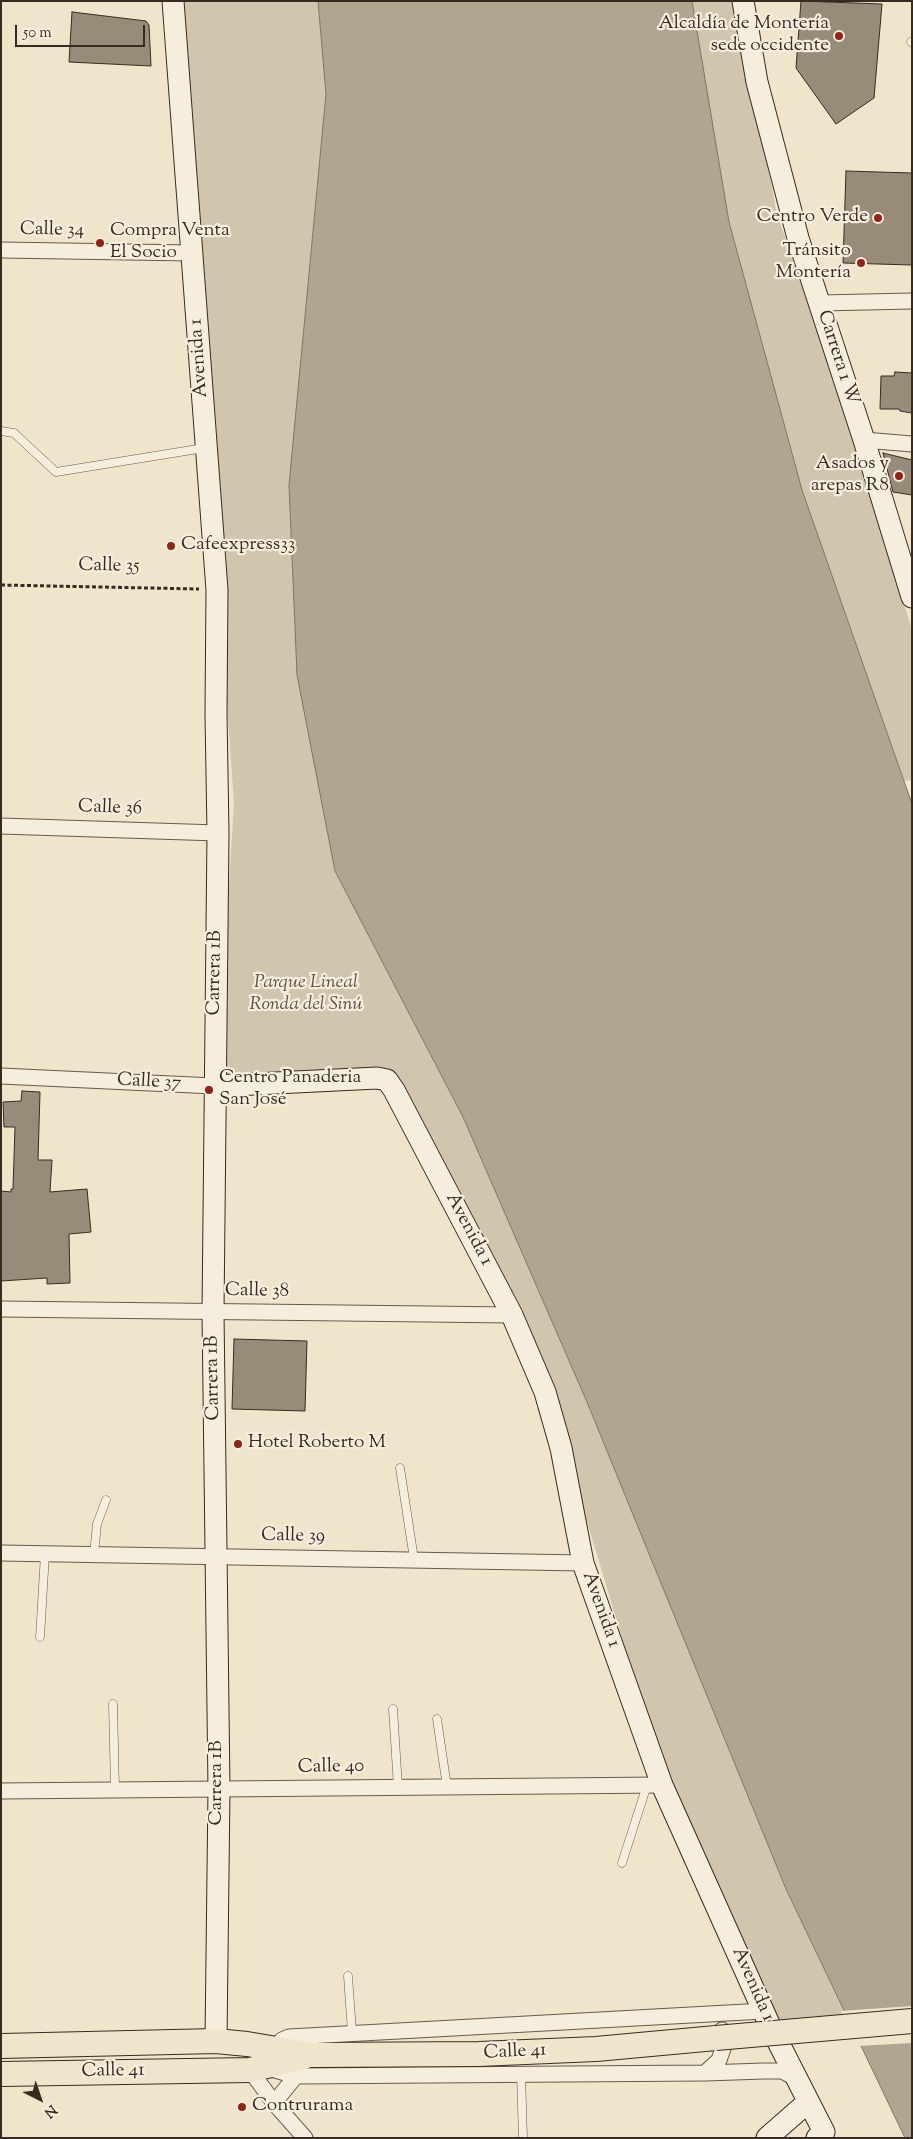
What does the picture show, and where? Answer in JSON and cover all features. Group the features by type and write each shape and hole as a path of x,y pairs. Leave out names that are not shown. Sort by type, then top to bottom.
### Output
{"main road":[{"name":"Calle 41","path":"1,2074 264,2062 313,2055 479,2054 596,2049 912,2021"},
{"name":"Calle 41","path":"1,2046 216,2041 246,2044 264,2062"}],"street":[{"name":"Avenida 1","path":"172,1 217,590 216,714"},
{"name":"Carrera 1 W","path":"743,1 757,82 798,238 864,440 912,596"},
{"name":"Calle 34","path":"1,250 192,253"},
{"path":"820,303 912,301"},
{"path":"864,440 912,444"},
{"name":"Carrera 1B","path":"216,714 218,833 213,1312 218,1789 216,2041"},
{"name":"Calle 36","path":"1,826 218,833"},
{"name":"Calle 37","path":"1,1076 214,1086 377,1078 387,1080"},
{"name":"Avenida 1","path":"387,1080 512,1315 545,1392 561,1448 583,1563 655,1785 823,2136"},
{"name":"Calle 38","path":"1,1309 512,1315"},
{"name":"Calle 39","path":"1,1553 583,1563"},
{"name":"Calle 40","path":"1,1791 655,1785"},
{"path":"264,2062 282,2040 289,2036 764,2011"},
{"path":"705,2073 719,2060 725,2043 721,2028 710,2015"},
{"path":"264,2062 296,2076 782,2071 797,2079"},
{"path":"264,2062 274,2103 306,2138"},
{"path":"274,2103 296,2076"},
{"path":"767,2138 808,2102"}],"lane":[{"path":"1,431 14,433 56,472 206,448"},
{"path":"400,1468 414,1559"},
{"path":"94,1554 97,1524 106,1500"},
{"path":"40,1637 45,1554"},
{"path":"113,1704 115,1790"},
{"path":"393,1709 398,1788"},
{"path":"438,1719 447,1787"},
{"path":"622,1863 655,1785"},
{"path":"348,1976 352,2032"},
{"path":"521,2074 523,2138"}],"path":[{"name":"Calle 35","path":"1,585 217,590"}],"green space":[{"name":"Parque Lineal Ronda del Sinú","path":"174,1 318,1 326,94 300,366 335,871 463,1117 587,1402 786,1889 851,2026 782,2029 665,1781 555,1415 391,1079 217,1082 234,803 195,252"},
{"path":"692,1 736,1 777,214 829,365 912,630 912,780 904,781 802,490 729,222"}],"shaded area":[{"path":"318,1 692,1 729,222 802,490 912,804 912,2138 905,2138 786,1889 587,1402 463,1117 335,871 297,675 289,485 326,94"}],"pier":[{"path":"912,2006 912,2043 858,2046 841,2011"}],"building":[{"name":"Alcaldía de Montería sede occidente","path":"801,1 882,4 874,98 836,124 796,68"},
{"path":"72,12 146,21 149,25 151,66 69,62"},
{"name":"Centro Verde","path":"846,171 912,173 912,265 843,263"},
{"path":"895,372 912,373 912,413 900,411 899,409 880,409 881,376 894,376"},
{"name":"Asados y arepas R8","path":"883,453 912,460 912,495 893,492"},
{"path":"22,1091 40,1092 38,1160 52,1160 50,1192 87,1189 91,1232 69,1234 70,1283 47,1284 47,1278 1,1281 1,1191 11,1192 11,1189 13,1189 15,1127 4,1127 3,1102 21,1101"},
{"path":"234,1339 307,1341 305,1411 232,1409"}],"place":[{"name":"Alcaldía de Montería sede occidente","path":"839,36"},
{"name":"Centro Verde","path":"878,218"},
{"name":"Compra Venta El Socio","path":"100,243"},
{"name":"Tránsito Montería","path":"861,263"},
{"name":"Asados y arepas R8","path":"899,476"},
{"name":"Cafeexpress33","path":"171,546"},
{"name":"Centro Panaderia San José","path":"209,1090"},
{"name":"Hotel Roberto M","path":"238,1444"},
{"name":"Contrurama","path":"242,2107"}]}
